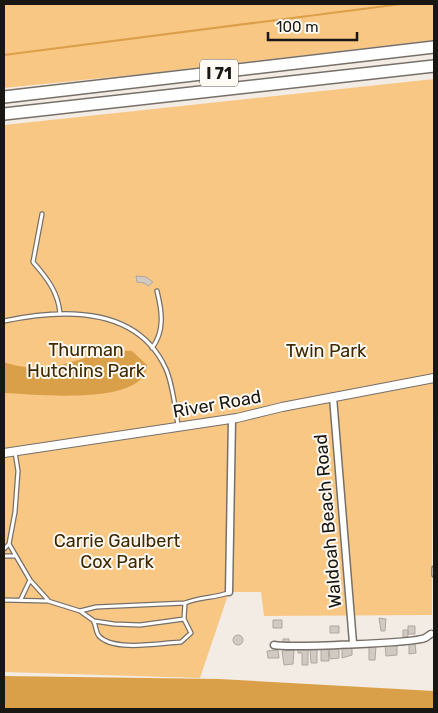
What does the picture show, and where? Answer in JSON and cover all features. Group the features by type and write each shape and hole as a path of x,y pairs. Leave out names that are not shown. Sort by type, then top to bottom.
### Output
{"highway":[{"name":"I 71","path":"4,97 434,47"},
{"name":"I 71","path":"4,114 434,66"}],"street":[{"name":"River Road","path":"4,453 232,419 332,397 434,378"},
{"name":"Waldoah Beach Road","path":"332,397 353,643"},
{"path":"229,592 232,419"},
{"path":"274,645 281,647 422,639 431,634"}],"lane":[{"path":"42,214 33,262 54,289 59,300 60,313"},
{"path":"152,348 160,333 162,316 157,291"},
{"path":"4,321 60,313 103,316 131,328 152,348 166,369 178,426"},
{"path":"4,549 9,544 15,512 18,471 15,451"},
{"path":"9,544 30,580 48,601"},
{"path":"4,556 16,556"},
{"path":"434,568 434,575"},
{"path":"21,599 30,580"},
{"path":"80,610 96,607 186,603 193,599 217,597 229,592"},
{"path":"4,600 48,601 80,610 94,621 140,625 184,619"},
{"path":"94,621 97,635 106,641 120,645 181,642 191,633 184,619 186,603"}],"green space":[{"path":"4,4 434,4 434,40 143,74 4,88"},
{"path":"434,79 432,615 264,616 261,592 229,592 200,678 4,672 4,125"}],"shaded area":[{"path":"115,350 132,351 147,365 142,378 128,387 109,393 86,395 61,396 4,393 4,362 34,368 48,367"},
{"path":"4,676 219,679 434,691 434,709 4,709"}],"building":[{"path":"136,276 146,277 153,282 148,286 137,282"},
{"path":"379,618 386,619 385,631 381,631"},
{"path":"273,620 282,620 282,628 273,628"},
{"path":"330,626 339,626 339,633 330,633"},
{"path":"408,626 415,626 415,634 408,634"},
{"path":"403,630 408,630 408,637 403,637"},
{"path":"236,635 240,635 243,640 242,644 236,645 233,642 233,638"},
{"path":"283,639 289,639 289,644 283,645"},
{"path":"397,644 397,655 386,656 385,645"},
{"path":"415,644 416,653 409,654 409,645"},
{"path":"369,646 376,646 375,660 369,660"},
{"path":"352,647 352,655 342,658 342,648"},
{"path":"317,648 317,663 311,663 310,649"},
{"path":"328,648 329,661 321,661 321,649"},
{"path":"329,648 339,648 339,658 330,659"},
{"path":"298,649 308,649 308,665 302,665 302,653 298,653"},
{"path":"278,650 279,658 268,658 267,651"},
{"path":"294,650 293,664 284,665 282,651"}],"waterway":[{"path":"4,55 401,4"}],"park label":[{"name":"Twin Park","path":"326,351"},
{"name":"Thurman Hutchins Park","path":"86,360"},
{"name":"Carrie Gaulbert Cox Park","path":"117,551"}]}
